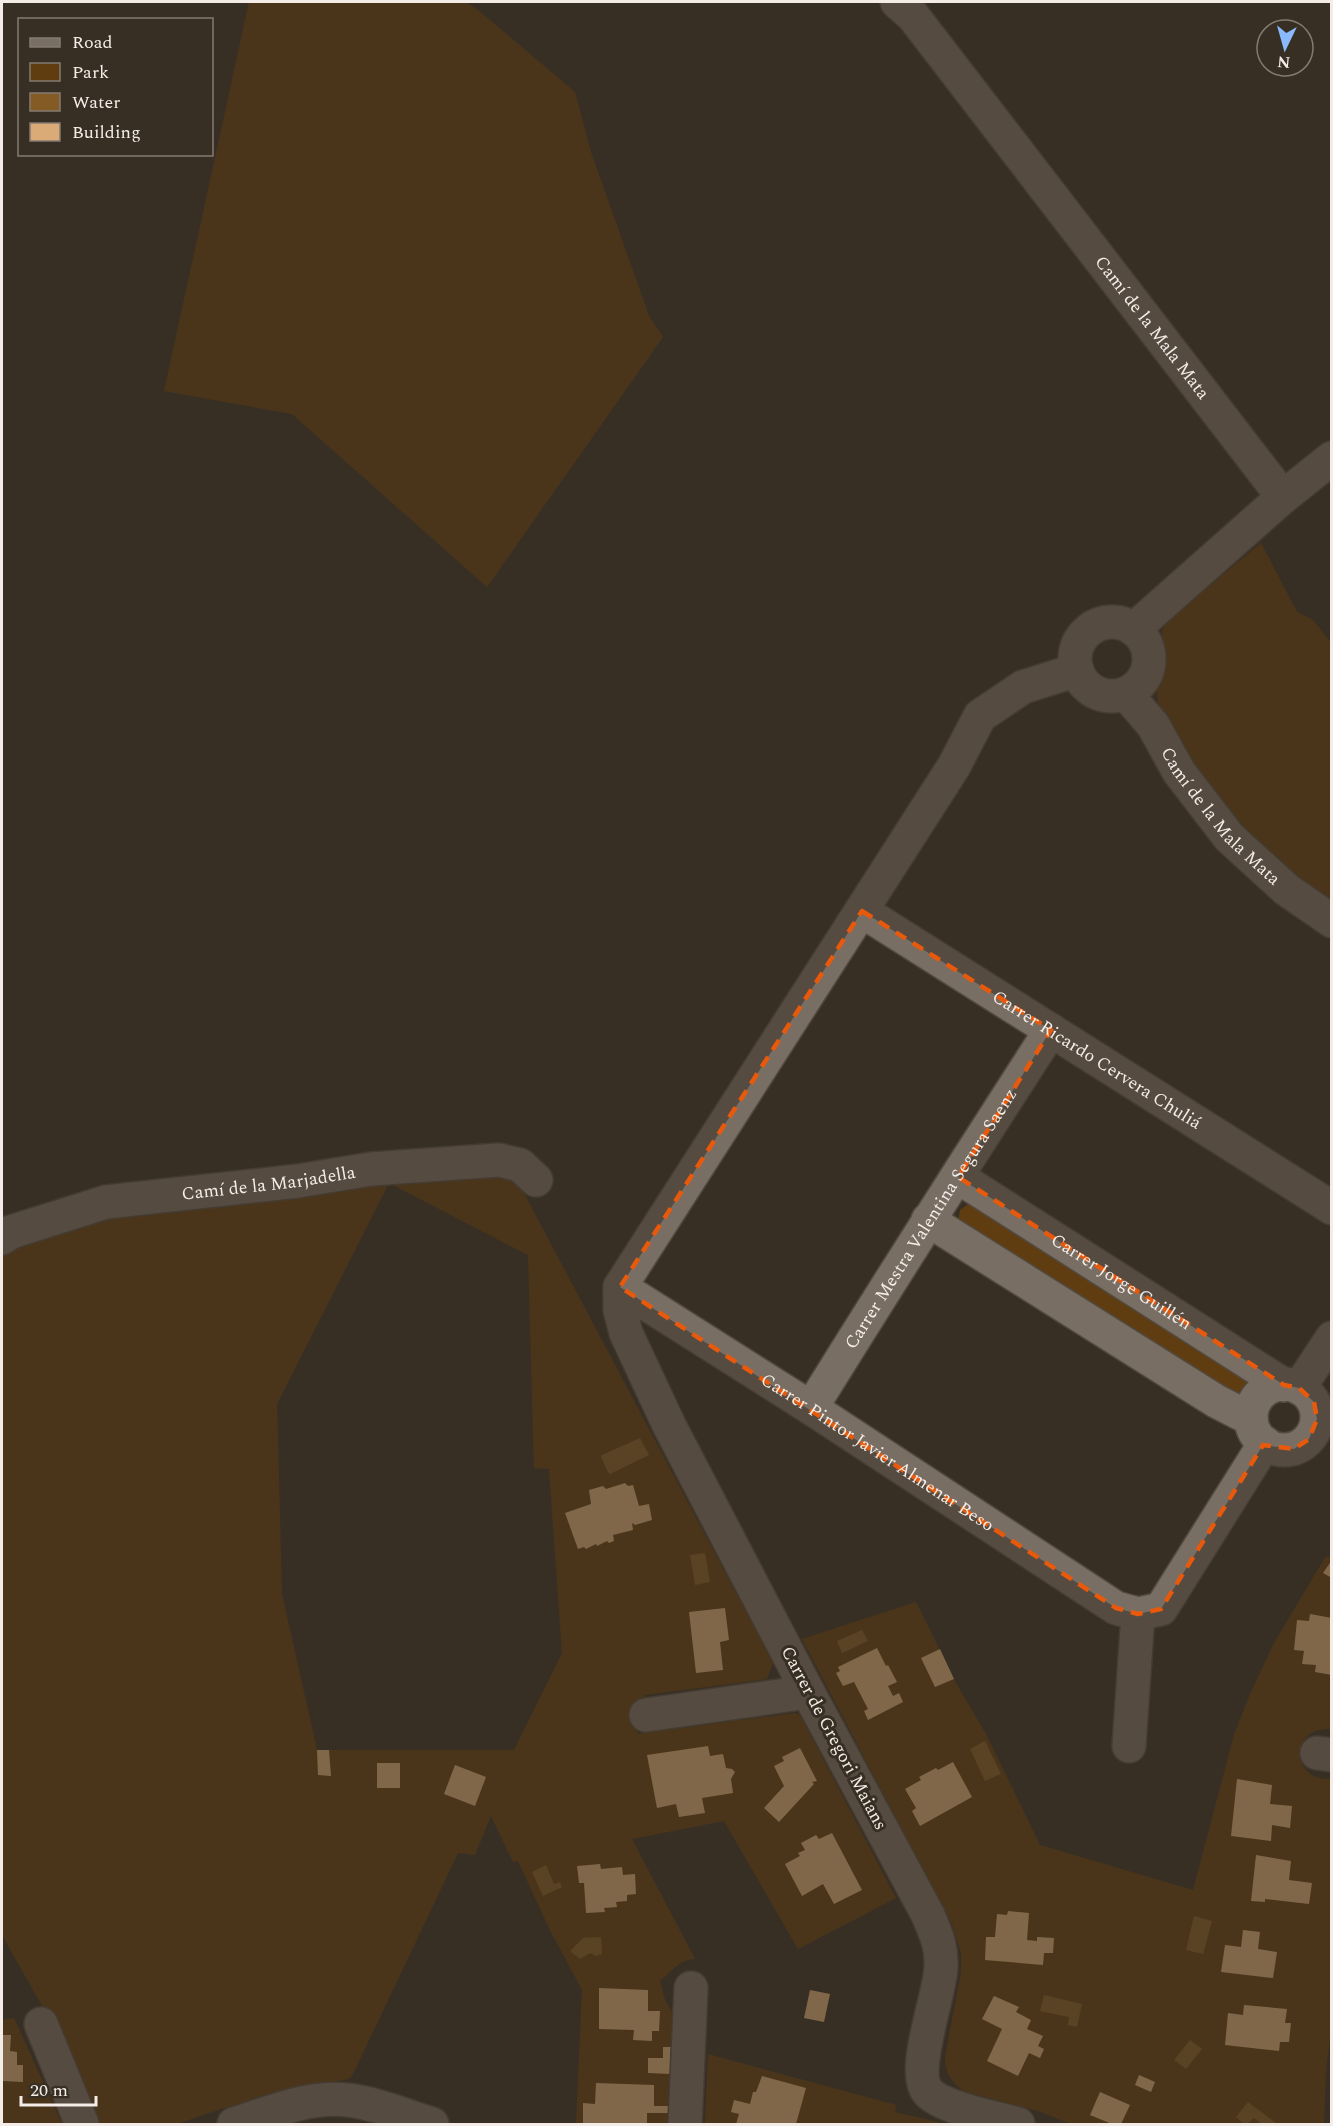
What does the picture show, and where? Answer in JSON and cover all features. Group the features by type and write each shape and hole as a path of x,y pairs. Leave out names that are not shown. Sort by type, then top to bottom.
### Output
{"street":[{"name":"Camí de la Mala Mata","path":"897,2 913,16 1283,497"},
{"path":"1134,629 1283,497 1332,458"},
{"path":"1112,622 1134,629 1148,647 1148,670 1143,681 1127,694 1113,696 1090,689 1082,681 1075,659 1082,638 1090,629 1112,622"},
{"path":"620,1298 954,766 980,716 1023,687 1077,670"},
{"name":"Camí de la Mala Mata","path":"1127,694 1154,725 1179,772 1229,837 1287,890 1332,921"},
{"name":"Carrer Ricardo Cervera Chuliá","path":"862,911 1332,1208"},
{"name":"Carrer Mestra Valentina Segura Saenz","path":"811,1408 928,1220 958,1177 1051,1030"},
{"name":"Camí de la Marjadella","path":"2,1238 11,1232 106,1202 298,1181 371,1169 499,1160 520,1165 536,1180"},
{"name":"Carrer Jorge Guillén","path":"958,1177 1292,1386"},
{"path":"928,1220 1206,1394 1258,1431 1269,1447 1280,1450 1294,1449 1309,1439 1323,1434 1317,1419 1316,1408 1306,1393 1292,1386 1268,1389 1255,1402 1258,1431 1161,1609 1138,1614 1129,1746"},
{"name":"Carrer Pintor Javier Almenar Beso","path":"620,1298 811,1408 1116,1608 1138,1614"},
{"name":"Carrer de Gregori Maians","path":"620,1298 626,1333 669,1425 808,1692 928,1915 940,1945 941,1970 921,2073 927,2092 944,2103 1018,2124"},
{"path":"1292,1386 1332,1338"},
{"path":"646,1715 808,1692"},
{"path":"685,2124 691,1988"},
{"path":"41,2024 82,2124"},
{"path":"234,2124 288,2107 334,2100 362,2103 432,2124"}],"highlighted area":[{"path":"862,911 1051,1030 958,1177 1284,1385 1299,1388 1314,1402 1317,1419 1309,1439 1294,1449 1263,1445 1161,1609 1138,1614 1116,1608 620,1287"}],"green space":[{"path":"249,2 465,2 478,10 575,92 591,152 649,316 663,337 487,587 292,414 164,391"},
{"path":"1261,543 1297,612 1313,620 1331,643 1331,906 1233,826 1167,725 1158,702 1157,685 1164,669 1162,632 1165,623"},
{"path":"460,1170 517,1180 773,1663 767,1679 645,1695 637,1734 795,1713 800,1715 896,1898 798,1949 724,1821 632,1839 695,1959 680,1964 660,1981 665,2000 672,2012 667,2124 576,2124 582,1990 550,1930 518,1861 513,1862 491,1816 475,1855 458,1853 352,2076 348,2079 281,2092 177,2124 95,2124 41,2004 2,1935 2,1254 24,1241 127,1213","holes":["389,1183 528,1255 534,1468 549,1469 562,1653 514,1750 317,1750 282,1594 277,1404"]},
{"path":"970,1203 1254,1383 1252,1395 1242,1402 958,1222 960,1210"},
{"path":"1326,1556 1331,1558 1331,1729 1317,1730 1308,1736 1302,1744 1300,1754 1302,1764 1308,1772 1318,1778 1331,1779 1332,2022 1326,2070 1324,2124 1071,2124 1041,2112 963,2091 955,2084 945,2063 961,1972 961,1953 952,1924 802,1639 916,1602 957,1685 986,1734 1040,1845 1193,1890 1234,1735 1250,1694 1274,1643"},
{"path":"14,2018 62,2124 2,2124 2,2020"},
{"path":"708,2054 896,2105 895,2112 946,2124 705,2124"}],"water":[{"path":"640,1438 649,1455 610,1474 602,1455"},
{"path":"705,1553 710,1582 695,1585 690,1555"},
{"path":"862,1630 868,1641 842,1653 837,1641"},
{"path":"985,1741 1001,1774 985,1781 970,1749"},
{"path":"546,1865 554,1884 560,1882 562,1887 543,1896 532,1872"},
{"path":"1194,1916 1212,1921 1203,1954 1186,1950"},
{"path":"601,1937 602,1954 596,1956 590,1953 580,1959 571,1952 583,1938"},
{"path":"1044,1995 1082,2004 1077,2027 1068,2025 1069,2017 1040,2011"},
{"path":"1190,2040 1202,2049 1186,2069 1174,2060"},
{"path":"1248,2102 1276,2123 1262,2124 1254,2118 1244,2124 1236,2117"}],"building":[{"path":"625,1483 628,1486 633,1485 639,1506 649,1504 652,1520 635,1525 632,1523 633,1530 613,1535 614,1541 609,1543 607,1541 597,1546 596,1544 586,1549 584,1547 578,1549 565,1513 591,1504 589,1490 603,1486 606,1489"},
{"path":"1332,1560 1332,1578 1323,1573"},
{"path":"725,1608 729,1640 720,1642 723,1670 696,1673 689,1612"},
{"path":"1310,1614 1332,1618 1332,1675 1315,1672 1316,1665 1302,1664 1304,1651 1294,1650 1297,1620 1309,1621"},
{"path":"877,1648 897,1682 888,1686 893,1696 899,1693 903,1702 868,1720 864,1711 868,1709 854,1682 843,1686 836,1673 840,1671 838,1667"},
{"path":"940,1649 954,1679 935,1687 921,1658"},
{"path":"708,1746 710,1756 723,1754 726,1768 735,1772 731,1779 733,1793 702,1798 705,1813 679,1817 676,1804 657,1808 647,1755"},
{"path":"800,1748 817,1781 812,1782 814,1784 779,1822 764,1808 784,1786 774,1766 784,1761 782,1757"},
{"path":"317,1750 329,1750 331,1776 318,1775"},
{"path":"953,1762 972,1797 920,1826 912,1811 916,1808 905,1789 921,1780 919,1777"},
{"path":"377,1763 400,1763 400,1788 377,1788"},
{"path":"455,1765 486,1777 475,1806 444,1794"},
{"path":"1237,1779 1272,1785 1270,1804 1292,1806 1290,1828 1272,1825 1271,1841 1231,1836"},
{"path":"832,1833 862,1890 834,1904 823,1884 802,1896 785,1864 800,1856 798,1853 805,1850 801,1843 816,1835 819,1839"},
{"path":"1256,1855 1291,1861 1289,1880 1312,1883 1309,1904 1265,1899 1265,1902 1251,1901"},
{"path":"600,1864 601,1869 622,1867 623,1875 635,1874 636,1894 627,1895 627,1901 616,1902 617,1907 604,1908 605,1912 586,1913 584,1883 579,1883 577,1866"},
{"path":"1008,1911 1029,1913 1027,1940 1037,1941 1037,1937 1054,1938 1053,1953 1044,1953 1043,1965 985,1960 986,1937 995,1937 997,1914 1007,1915"},
{"path":"1243,1930 1260,1932 1258,1949 1277,1952 1273,1978 1221,1972 1225,1945 1241,1947"},
{"path":"599,1988 648,1990 648,2011 660,2011 659,2031 652,2031 652,2041 633,2040 634,2030 599,2029"},
{"path":"810,1990 830,1994 824,2022 804,2018"},
{"path":"994,1996 1019,2007 1016,2012 1031,2020 1027,2029 1043,2036 1038,2046 1044,2049 1040,2058 1029,2053 1018,2076 987,2061 1002,2029 982,2019"},
{"path":"1244,2005 1287,2009 1285,2023 1291,2023 1289,2042 1280,2042 1279,2051 1225,2045 1228,2013 1243,2015"},
{"path":"2,2035 11,2035 10,2051 17,2052 17,2065 23,2065 23,2082 2,2081"},
{"path":"663,2047 671,2047 670,2074 648,2073 648,2058 663,2058"},
{"path":"1139,2075 1155,2082 1151,2092 1135,2085"},
{"path":"762,2076 806,2088 796,2124 736,2124 739,2114 731,2112 734,2100 750,2104 753,2092 756,2092"},
{"path":"596,2083 654,2085 654,2106 668,2106 668,2113 647,2113 647,2124 583,2123 583,2103 595,2104"},
{"path":"1100,2092 1130,2105 1121,2124 1112,2124 1090,2115"}]}
